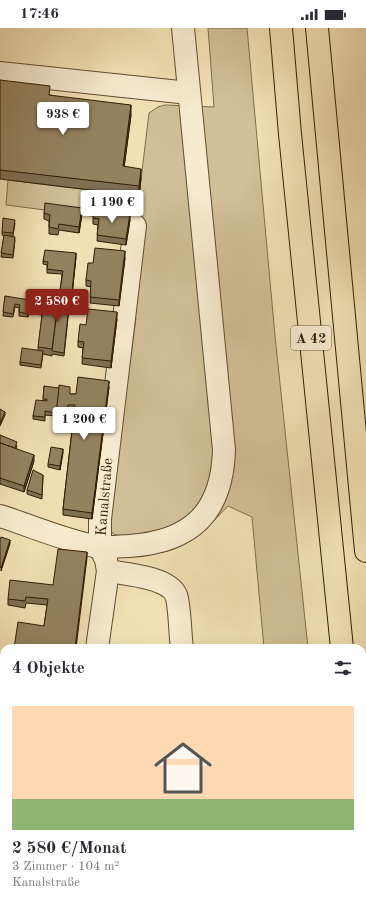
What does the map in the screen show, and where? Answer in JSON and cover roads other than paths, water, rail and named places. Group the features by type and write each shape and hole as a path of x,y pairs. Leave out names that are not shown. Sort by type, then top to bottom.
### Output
{"highway":[{"name":"A 42","path":"281,28 290,134 342,644"},
{"name":"A 42","path":"317,28 366,551"}],"street":[{"path":"0,516 100,547 155,544 182,533 192,526 204,514 220,484 224,450 183,28"},
{"path":"0,73 189,92"},
{"name":"Kanalstraße","path":"98,644 108,571 106,560 100,547 100,518 135,226"},
{"path":"108,571 161,582 171,587 177,596 182,644"}]}
